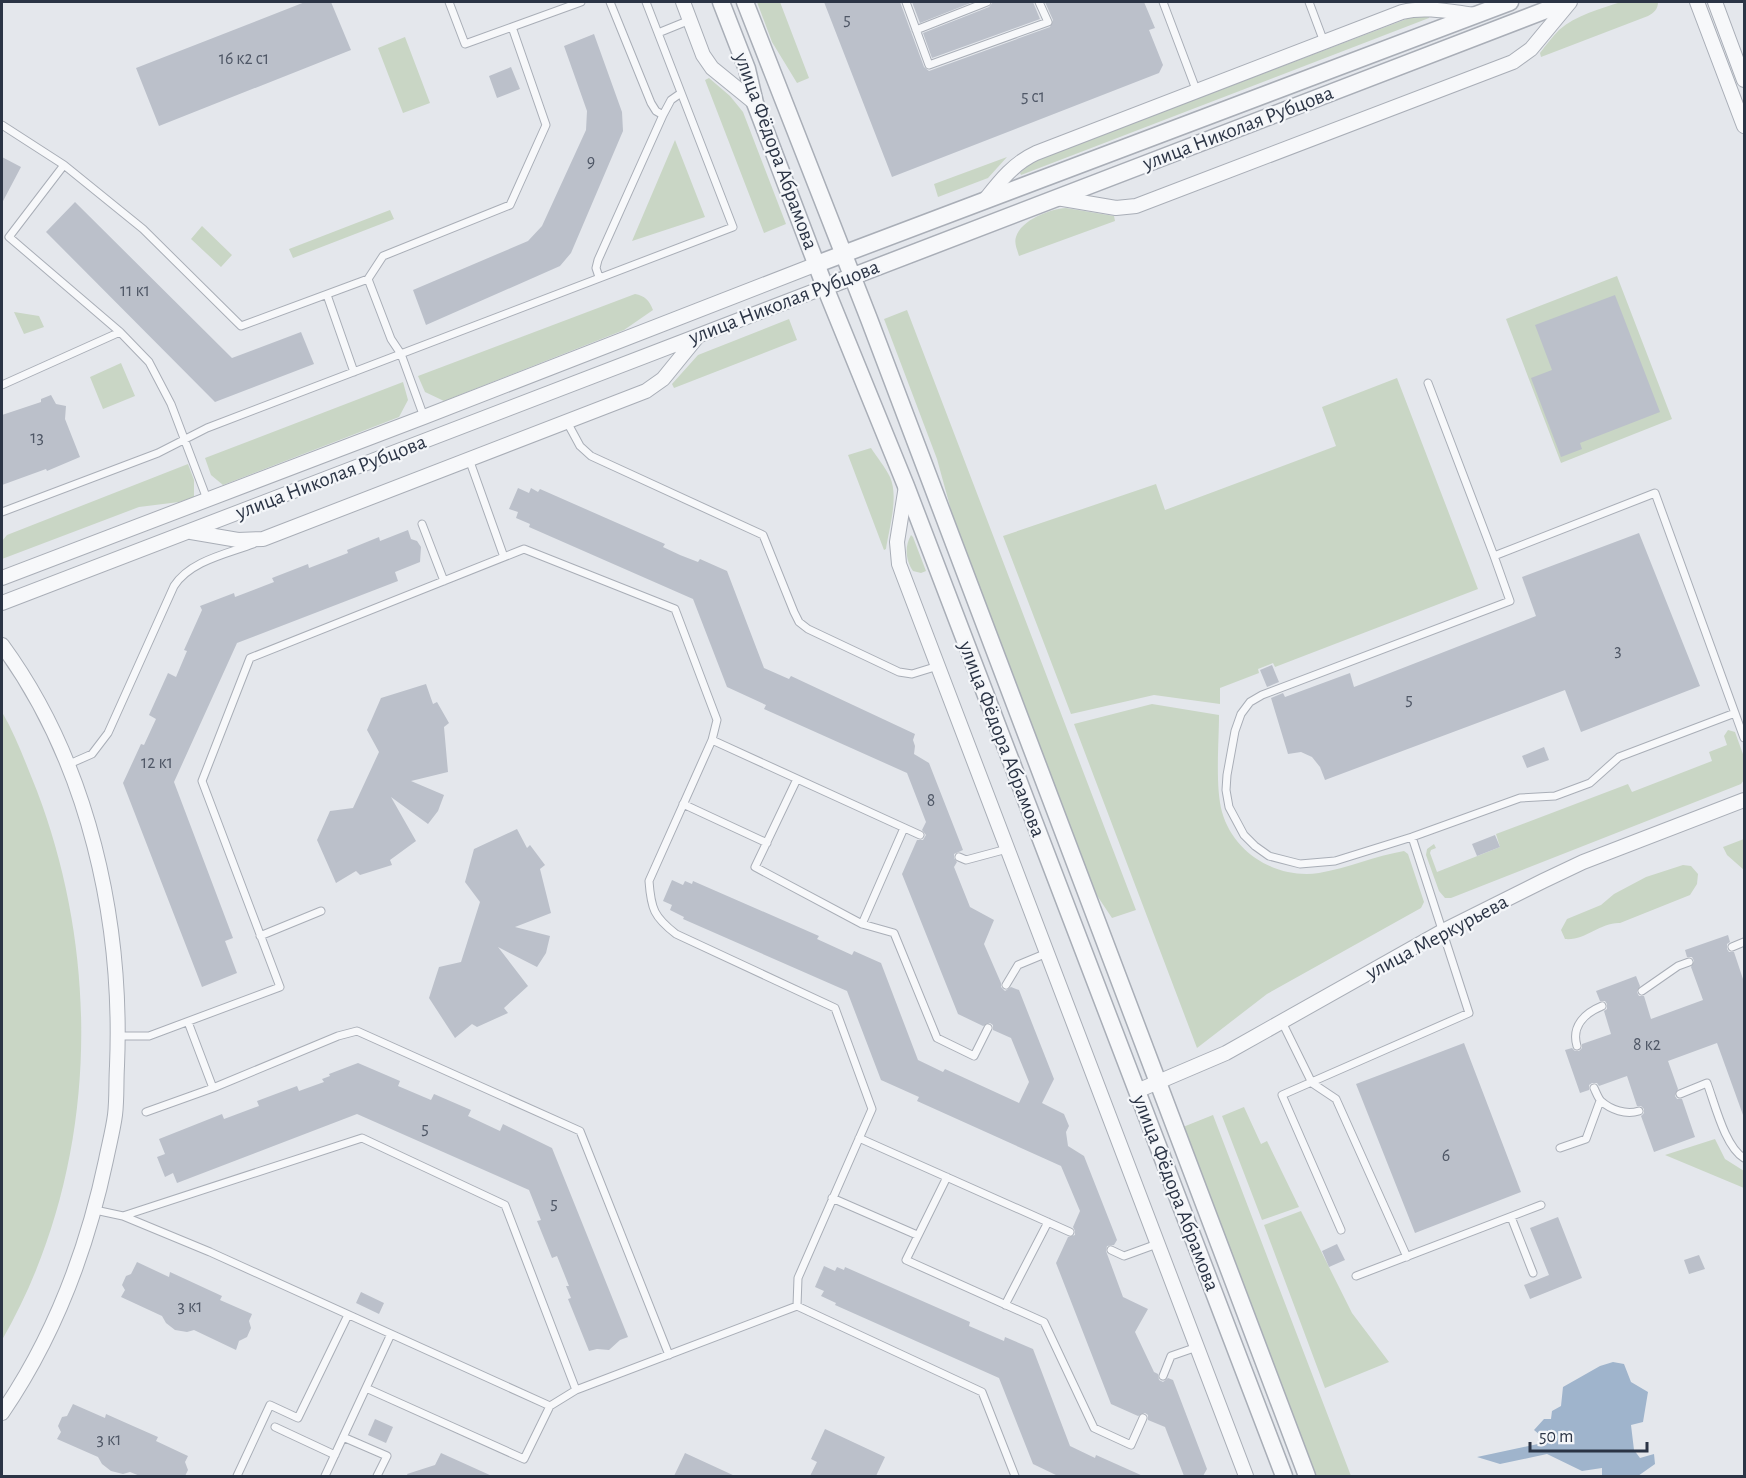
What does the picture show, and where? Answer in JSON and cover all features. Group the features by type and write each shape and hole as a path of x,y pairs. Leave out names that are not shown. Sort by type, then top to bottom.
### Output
{"street":[{"path":"683,2 704,55 712,68 755,103"},
{"name":"улица Фёдора Абрамова","path":"721,2 747,69 755,103 825,287 906,486 1284,1476"},
{"name":"улица Фёдора Абрамова","path":"745,2 890,373 1307,1476"},
{"name":"улица Николая Рубцова","path":"2,578 817,264 1510,2"},
{"path":"1057,198 1116,208 1136,206 1513,62 1531,49 1568,2"},
{"name":"улица Николая Рубцова","path":"2,603 1568,2"},
{"path":"1697,2 1744,126"},
{"path":"1715,2 1744,80"},
{"path":"985,200 1001,179 1025,158 1402,12 1416,9 1475,15"},
{"path":"189,532 238,540 263,539 567,422 646,391 663,379 700,334"},
{"path":"906,486 897,542 899,564 1246,1476"},
{"path":"2,645 32,694 67,765 97,857 108,910 116,967 118,1036 115,1115 95,1210 51,1328 19,1388 2,1413"},
{"name":"улица Меркурьева","path":"1137,1091 1226,1053 1441,932 1583,862 1744,800"}],"lane":[{"path":"449,2 465,44 581,2"},
{"path":"610,2 651,103 656,111 663,115"},
{"path":"2,512 158,453 207,428 733,227 646,2"},
{"path":"906,2 929,65 1048,22 1039,2"},
{"path":"916,30 987,2"},
{"path":"1163,2 1197,92"},
{"path":"1309,2 1324,42"},
{"path":"658,33 690,20"},
{"path":"2,125 64,165 143,229 241,326 368,279 383,256 510,205 546,125 512,27"},
{"path":"599,277 596,268 598,260 670,100 681,93"},
{"path":"9,237 64,165"},
{"path":"2,232 120,332 149,362 171,404 207,499"},
{"path":"368,279 391,339 401,354 424,417"},
{"path":"327,295 354,372"},
{"path":"2,385 120,332"},
{"path":"1428,383 1510,601 1262,695 1250,702 1241,714 1235,731 1226,790 1229,807 1244,835 1269,856 1300,864 1335,861 1412,837 1520,798 1555,796 1590,783 1619,757 1735,713"},
{"path":"567,422 580,447 591,456 764,535 794,612 799,622 808,629 899,672 912,674 938,666"},
{"path":"469,459 504,557"},
{"path":"1494,556 1655,493 1744,738"},
{"path":"422,524 444,581"},
{"path":"67,765 92,754 108,733 180,577 193,567 263,539"},
{"path":"118,1036 149,1036 280,987 202,781 250,658 524,549 675,609 717,720 712,740 649,881 650,901 659,920 676,934 835,1008 872,1109 798,1278 797,1306"},
{"path":"712,740 920,835"},
{"path":"796,779 756,867 862,924 894,933 937,1038 974,1056 988,1028"},
{"path":"683,804 767,843"},
{"path":"862,924 904,828"},
{"path":"1341,1230 1282,1095 1470,1013 1441,932 1412,837"},
{"path":"959,857 966,860 1007,849"},
{"path":"260,936 321,911"},
{"path":"1732,946 1744,942"},
{"path":"1006,985 1018,965 1047,953"},
{"path":"1642,992 1678,966 1689,962"},
{"path":"1577,1046 1575,1033 1577,1026 1586,1014 1602,1006"},
{"path":"188,1022 213,1088"},
{"path":"1282,1022 1312,1083 1336,1099 1407,1257"},
{"path":"146,1112 213,1088 338,1036 357,1031 580,1131 669,1355"},
{"path":"1680,1094 1707,1083 1730,1144 1744,1158"},
{"path":"1594,1088 1600,1101 1618,1111 1625,1113 1639,1111"},
{"path":"1560,1148 1587,1139 1600,1101"},
{"path":"123,1216 362,1138 505,1205 576,1390"},
{"path":"859,1138 1070,1232"},
{"path":"946,1177 906,1260 1044,1322 1094,1428 1131,1445 1143,1418"},
{"path":"832,1198 917,1235"},
{"path":"1356,1276 1541,1205"},
{"path":"95,1210 123,1216 210,1252 550,1406"},
{"path":"1511,1216 1533,1273"},
{"path":"1005,1305 1048,1222"},
{"path":"1111,1250 1124,1256 1157,1244"},
{"path":"366,1388 524,1459 550,1406 576,1390 797,1306 982,1392 1015,1476"},
{"path":"237,1476 270,1405 298,1418 348,1314"},
{"path":"325,1476 391,1334"},
{"path":"1163,1376 1171,1356 1197,1347"},
{"path":"275,1427 335,1455"},
{"path":"343,1437 387,1456 377,1476"}],"green space":[{"path":"757,2 780,2 809,78 797,83 772,42"},
{"path":"1621,2 1658,2 1655,10 1648,16 1541,57 1540,53 1556,33 1573,20"},
{"path":"1417,15 1429,16 1429,18 1021,175 1020,173 1030,164 1042,158"},
{"path":"405,37 430,103 403,113 378,48"},
{"path":"709,78 730,96 743,112 786,224 764,233 705,80"},
{"path":"675,140 705,217 632,241"},
{"path":"1007,157 988,178 938,197 934,184"},
{"path":"1066,208 1114,216 1115,221 1019,256 1015,239 1024,225 1044,213"},
{"path":"390,210 394,219 293,258 289,249"},
{"path":"202,226 232,255 221,267 191,239"},
{"path":"1617,276 1672,419 1561,463 1506,319"},
{"path":"635,294 646,299 653,310 624,330 444,401 425,392 418,376"},
{"path":"907,310 1136,910 1112,918 1092,888 959,539 937,459 884,319"},
{"path":"14,312 39,316 44,327 24,334"},
{"path":"789,319 797,340 674,388 672,384 698,355"},
{"path":"121,363 135,396 103,409 90,377"},
{"path":"1397,378 1478,589 1275,667 1273,663 1258,669 1259,673 1220,688 1220,704 1154,695 1071,714 1003,536 1156,484 1165,510 1336,446 1322,407"},
{"path":"403,382 408,400 399,417 223,485 211,475 205,458"},
{"path":"871,448 888,473 893,485 893,513 884,550 848,455"},
{"path":"188,464 194,480 194,497 179,502 139,507 2,559 2,541 7,535"},
{"path":"911,535 926,571 921,573 913,571 907,558 907,544"},
{"path":"1152,704 1219,715 1218,777 1222,812 1236,840 1259,861 1288,872 1319,873 1404,851 1408,854 1424,902 1421,908 1267,994 1197,1048 1074,724"},
{"path":"2,712 37,791 59,858 73,928 80,999 80,1070 72,1140 57,1209 34,1276 2,1340"},
{"path":"1728,730 1735,732 1744,757 1744,780 1741,784 1451,898 1445,898 1439,891 1426,855 1427,849 1434,844 1436,848 1430,853 1437,872 1500,847 1496,834 1628,784 1632,792 1712,761 1709,752 1727,745 1724,736"},
{"path":"1744,839 1744,870 1727,855 1723,847"},
{"path":"1683,865 1691,866 1698,874 1697,884 1690,895 1620,923 1606,925 1579,937 1565,939 1561,930 1567,919 1601,905 1614,894 1646,877"},
{"path":"1244,1107 1261,1144 1267,1141 1299,1207 1262,1220 1222,1116"},
{"path":"1213,1115 1351,1476 1316,1476 1183,1127"},
{"path":"1715,1139 1725,1159 1744,1171 1744,1188 1665,1155"},
{"path":"1301,1211 1352,1313 1389,1362 1325,1388 1264,1225"}],"water":[{"path":"1613,1362 1624,1364 1631,1382 1648,1392 1643,1422 1631,1425 1634,1450 1640,1458 1654,1454 1655,1464 1638,1476 1602,1476 1602,1468 1582,1471 1547,1454 1500,1464 1477,1457 1538,1444 1540,1435 1534,1430 1544,1419 1551,1419 1552,1411 1561,1406 1563,1387 1600,1366"}],"building":[{"path":"305,2 331,2 351,50 159,126 136,68"},
{"path":"824,2 900,2 924,67 929,71 1050,27 1053,20 1045,2 1144,2 1155,28 1149,30 1163,65 1159,73 892,177"},
{"path":"912,2 973,2 920,23"},
{"path":"993,2 1033,2 1040,19 932,58 923,33 989,7"},
{"path":"594,34 622,112 623,131 571,253 560,266 426,325 413,290 528,241 542,226 586,130 587,111 564,46"},
{"path":"511,67 520,89 497,98 489,76"},
{"path":"2,157 21,167 2,203"},
{"path":"75,202 232,358 301,332 314,364 215,402 46,232"},
{"path":"1615,295 1660,412 1580,443 1582,449 1561,457 1531,378 1552,370 1535,325"},
{"path":"51,395 56,404 66,406 65,419 80,457 47,471 46,469 2,485 2,415 41,402 41,399"},
{"path":"518,488 529,493 531,488 538,492 540,489 665,544 663,547 680,555 698,562 700,559 727,571 764,668 789,679 791,676 915,734 914,754 929,763 963,850 954,854 957,862 954,867 970,907 994,920 984,944 1001,987 1005,991 1011,987 1019,990 1054,1079 1042,1103 1064,1114 1069,1126 1066,1132 1068,1146 1084,1156 1117,1240 1114,1245 1107,1246 1106,1251 1123,1297 1148,1309 1135,1332 1159,1380 1163,1382 1168,1378 1173,1380 1207,1469 1203,1476 1184,1476 1165,1427 1148,1420 1148,1415 1145,1413 1138,1416 1111,1404 1056,1263 1068,1237 1075,1235 1073,1227 1080,1211 1061,1166 917,1101 919,1097 881,1080 847,991 683,919 684,917 670,910 672,905 663,901 672,880 683,885 685,881 692,884 693,881 819,936 817,939 852,955 854,951 881,963 918,1060 943,1072 945,1069 1019,1103 1029,1082 1011,1038 993,1030 993,1025 990,1023 983,1026 958,1014 902,874 917,840 923,840 926,835 922,830 926,822 907,773 764,709 766,705 727,687 693,599 529,527 530,524 516,518 518,512 509,509"},
{"path":"408,530 411,539 417,541 421,547 420,562 395,572 398,581 237,643 174,782 233,938 225,941 237,973 202,987 123,783 141,744 144,745 156,719 149,715 168,673 176,677 187,651 184,650 202,610 200,606 234,593 235,597 274,582 272,578 308,564 309,568 348,553 347,550 379,537 380,541"},
{"path":"1639,533 1700,686 1581,732 1565,690 1325,780 1320,767 1312,757 1301,752 1288,754 1271,698 1283,693 1285,697 1350,673 1354,687 1536,616 1522,577"},
{"path":"1272,665 1279,682 1267,687 1260,670"},
{"path":"426,684 433,704 437,702 449,723 444,727 448,772 411,781 444,795 438,811 428,824 391,797 416,841 390,860 392,865 360,875 356,871 336,883 317,840 330,811 353,808 379,752 367,730 381,698"},
{"path":"1544,747 1549,760 1527,768 1522,756"},
{"path":"517,829 527,848 530,845 545,865 540,869 551,913 515,927 550,936 546,953 537,967 498,947 528,986 504,1008 508,1013 477,1027 472,1024 455,1038 429,998 439,967 461,962 480,902 465,882 474,849"},
{"path":"1495,835 1500,847 1477,856 1472,844"},
{"path":"1728,935 1730,942 1727,944 1727,949 1729,952 1734,952 1744,982 1744,1114 1717,1043 1668,1061 1678,1089 1675,1096 1677,1099 1682,1099 1695,1137 1654,1152 1641,1116 1644,1109 1637,1106 1627,1076 1599,1086 1597,1083 1592,1083 1589,1085 1589,1090 1580,1093 1565,1050 1572,1048 1579,1051 1582,1044 1611,1034 1604,1011 1607,1009 1607,1004 1605,1001 1600,1001 1596,991 1636,976 1640,986 1637,992 1639,996 1644,996 1651,1019 1703,1000 1691,967 1694,961 1692,957 1687,957 1685,950"},
{"path":"1464,1043 1521,1192 1415,1233 1356,1084"},
{"path":"358,1063 400,1081 398,1086 431,1100 434,1094 471,1110 468,1116 500,1131 503,1124 552,1148 628,1337 620,1340 609,1350 589,1351 568,1299 571,1298 566,1286 569,1286 557,1256 552,1258 537,1221 541,1220 529,1190 357,1114 177,1183 173,1173 165,1177 157,1157 165,1154 159,1139 222,1114 224,1119 259,1106 257,1101 297,1086 299,1091 324,1082 322,1079 330,1076 329,1074"},
{"path":"1558,1217 1582,1278 1530,1299 1524,1285 1549,1275 1530,1228"},
{"path":"1337,1244 1345,1260 1329,1267 1322,1251"},
{"path":"1699,1255 1705,1269 1689,1274 1684,1260"},
{"path":"137,1262 169,1277 170,1272 222,1296 220,1300 252,1314 249,1321 251,1328 247,1337 239,1341 236,1350 194,1330 187,1332 175,1330 166,1323 162,1316 121,1297 125,1290 122,1285 126,1276 131,1274"},
{"path":"824,1266 835,1271 837,1267 844,1270 845,1267 970,1322 969,1326 1004,1341 1005,1337 1033,1349 1070,1446 1143,1476 1058,1476 1033,1464 999,1378 835,1305 836,1303 821,1296 824,1291 815,1287"},
{"path":"361,1292 384,1303 379,1314 356,1303"},
{"path":"73,1404 105,1418 106,1414 158,1437 156,1441 188,1456 185,1462 188,1470 185,1476 140,1476 130,1472 123,1474 111,1471 102,1464 98,1457 57,1439 61,1432 58,1426 62,1417 67,1416"},
{"path":"375,1419 393,1427 386,1443 368,1435"},
{"path":"825,1429 885,1457 876,1476 810,1476 817,1462 811,1459"},
{"path":"441,1453 492,1476 408,1476 407,1474 435,1465"},
{"path":"685,1453 735,1476 674,1476"}]}
